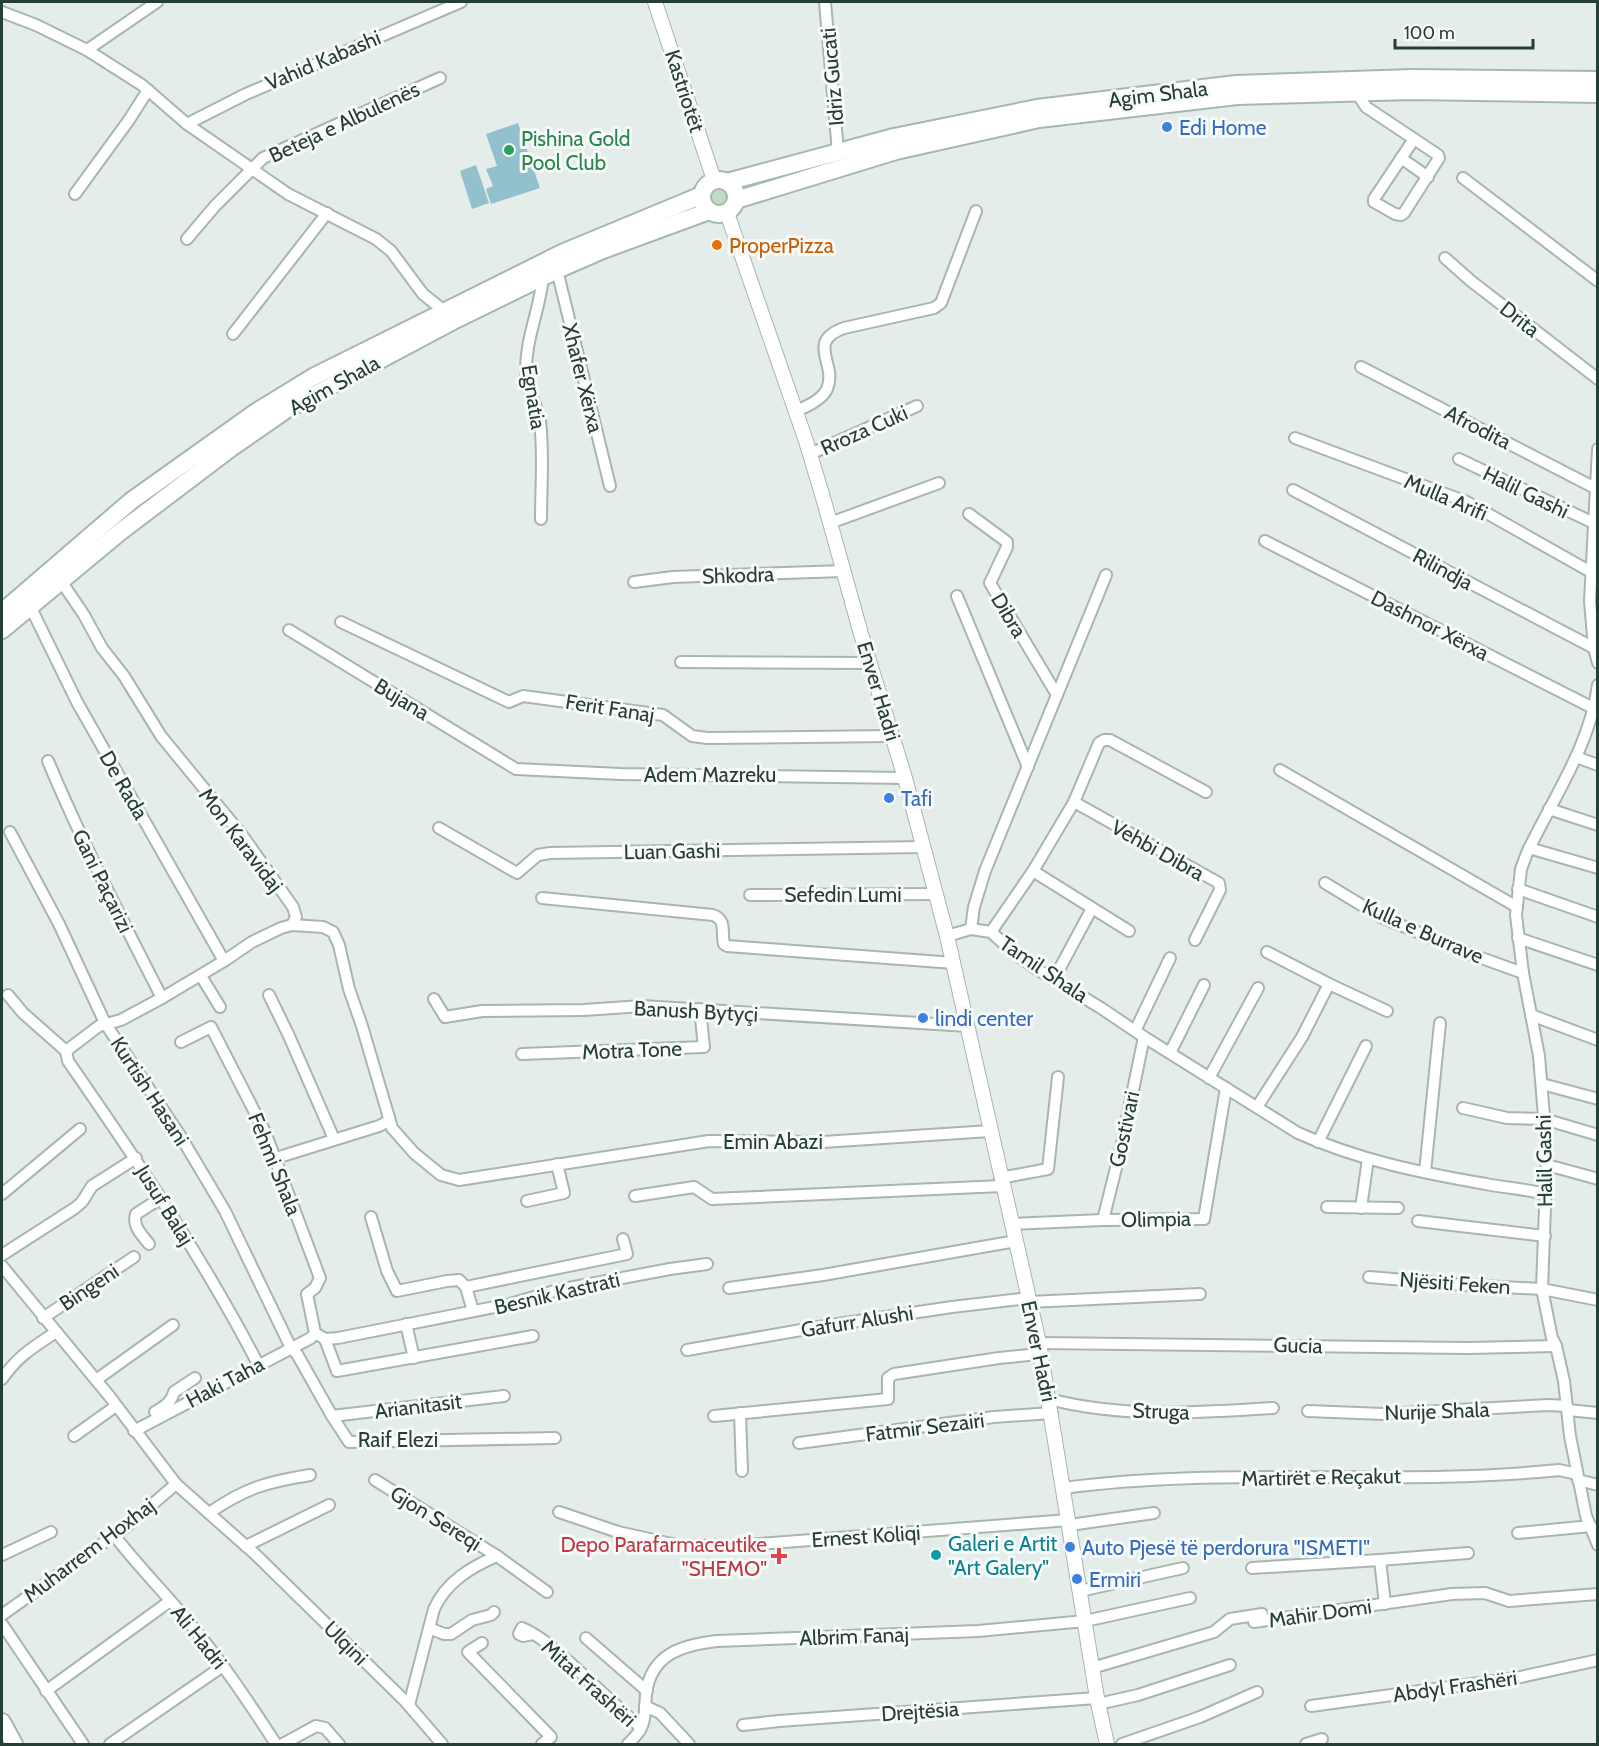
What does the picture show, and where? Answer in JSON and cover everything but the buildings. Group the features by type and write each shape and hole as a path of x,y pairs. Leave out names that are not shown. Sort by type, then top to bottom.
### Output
{"main road":[{"name":"Agim Shala","path":"720,181 894,137 1037,108 1236,84 1412,78 1598,80"},
{"name":"Agim Shala","path":"2,630 128,525 231,448 286,411 447,324 550,274 603,250 709,211 721,215 732,206 896,151 1039,119 1237,96 1411,91 1598,94"},
{"path":"709,211 702,203 702,195 705,187 720,181 734,189 732,206"},
{"name":"Agim Shala","path":"2,612 131,501 256,412 313,377 443,310 562,253 702,195"},
{"path":"2,1722 14,1744"}],"street":[{"path":"87,50 157,2"},
{"name":"Vahid Kabashi","path":"187,124 246,94 461,2"},
{"name":"Kastriotët","path":"656,2 720,181"},
{"name":"Idriz Gucati","path":"825,2 838,152"},
{"path":"2,12 36,24 87,50 148,90 187,124 251,170 288,194 376,239 391,251 423,294 443,310"},
{"name":"Beteja e Albulenës","path":"187,239 215,206 263,158 440,78"},
{"path":"75,194 148,90"},
{"path":"1357,93 1366,107 1414,139 1438,155 1439,158 1401,215 1395,214 1374,202 1375,194 1414,139"},
{"path":"1401,158 1428,177"},
{"path":"1463,178 1598,281"},
{"name":"Enver Hadri","path":"732,206 810,454 905,778 954,963 1040,1349 1092,1668 1107,1744"},
{"path":"796,411 824,394 828,387 824,348 826,338 832,332 934,308 941,303 976,211"},
{"path":"233,334 327,213"},
{"name":"Drita","path":"1445,258 1471,281 1598,379"},
{"name":"Xhafer Xërxa","path":"550,274 610,486"},
{"name":"Egnatia","path":"541,519 540,423 537,405 529,390 526,374 528,351 542,293 550,274"},
{"name":"Afrodita","path":"1361,367 1595,488"},
{"name":"Rroza Cuki","path":"810,454 917,406"},
{"name":"Mulla Arifi","path":"1295,438 1467,502 1591,572"},
{"name":"Halil Gashi","path":"1598,449 1595,488 1596,525 1591,572 1594,602 1594,648 1598,663"},
{"name":"Halil Gashi","path":"1459,459 1596,525"},
{"path":"830,523 939,483"},
{"name":"Rilindja","path":"1293,490 1594,648"},
{"name":"Dibra","path":"969,514 1007,542 990,583 1057,695"},
{"name":"Dashnor Xërxa","path":"1265,541 1596,709"},
{"name":"Shkodra","path":"633,582 673,577 843,571"},
{"path":"971,929 974,907 985,871 1106,575"},
{"name":"Mon Karavidaj","path":"61,581 84,615 102,648 124,676 160,736 242,835 292,907 296,917 292,925"},
{"name":"Dibra","path":"957,596 1028,766"},
{"name":"De Rada","path":"30,606 77,702 224,961"},
{"name":"Ferit Fanaj","path":"341,622 509,702 523,696 663,715 692,736 707,738 892,736"},
{"name":"Bujana","path":"289,630 516,769"},
{"path":"681,662 870,663"},
{"name":"Halil Gashi","path":"1598,685 1596,709 1576,757 1529,848 1521,869 1517,907 1518,938 1542,1084 1547,1165 1542,1289 1552,1338 1556,1346 1578,1477 1598,1545"},
{"path":"991,932 1033,871 1074,802 1099,743 1110,740 1206,792"},
{"path":"1576,757 1598,765"},
{"name":"Gani Paçarizi","path":"48,761 105,887 162,998"},
{"name":"Adem Mazreku","path":"516,769 620,774 905,778"},
{"path":"1280,770 1517,907"},
{"name":"Vehbi Dibra","path":"1074,802 1219,883 1220,890 1195,940"},
{"path":"1549,809 1598,825"},
{"name":"Luan Gashi","path":"439,828 517,873 538,855 550,853 924,847"},
{"name":"Kurtish Hasani","path":"10,832 59,924 105,1023 181,1137 225,1211 291,1348"},
{"path":"1529,848 1598,868"},
{"path":"1033,871 1129,931"},
{"name":"Kulla e Burrave","path":"1325,883 1381,917 1523,973"},
{"path":"1518,889 1598,917"},
{"name":"Sefedin Lumi","path":"750,894 936,894"},
{"path":"542,898 712,915 719,917 723,923 723,941 727,946 954,963"},
{"path":"1054,979 1090,912"},
{"path":"66,1051 105,1023 121,1020 201,976 252,942 292,925"},
{"name":"Emin Abazi","path":"292,925 323,927 333,932 339,945 349,989 392,1128 414,1153 441,1175 459,1180 709,1141 823,1142 990,1131"},
{"name":"Tamil Shala","path":"947,936 971,929 991,932 1013,952 1139,1034 1298,1133 1318,1142 1368,1159 1546,1194"},
{"path":"1518,938 1598,964"},
{"path":"1267,952 1386,1011"},
{"path":"1139,1034 1170,958"},
{"path":"201,976 220,1007"},
{"path":"1257,1107 1302,1037 1329,984"},
{"path":"1170,1053 1204,985"},
{"path":"1209,1078 1258,988"},
{"name":"Jusuf Balaj","path":"8,995 32,1021 66,1051 68,1061 161,1198 230,1312 258,1364"},
{"path":"269,995 334,1139"},
{"name":"Banush Bytyçi","path":"434,999 445,1017 482,1011 584,1010 642,1006 968,1026"},
{"name":"Motra Tone","path":"522,1054 704,1047 700,1009"},
{"path":"1531,1015 1598,1040"},
{"path":"1425,1172 1440,1023"},
{"name":"Fehmi Shala","path":"181,1042 211,1027 265,1132 320,1278 319,1284 309,1291 306,1299 315,1333"},
{"name":"Gostivari","path":"1103,1220 1121,1148 1139,1034"},
{"path":"1318,1142 1366,1046"},
{"path":"635,1196 694,1187 712,1199 1001,1182 1048,1169 1058,1077"},
{"path":"1542,1084 1598,1098"},
{"name":"Olimpia","path":"1012,1224 1204,1219 1226,1088"},
{"path":"1463,1108 1508,1118 1544,1119 1598,1135"},
{"path":"276,1158 379,1126 387,1122 389,1117"},
{"path":"2,1194 80,1129"},
{"path":"2,1255 75,1209 92,1186 136,1158"},
{"path":"1361,1208 1368,1159"},
{"path":"527,1201 564,1194 557,1164"},
{"path":"1547,1165 1598,1179"},
{"path":"149,1244 137,1228 135,1218 142,1210 161,1198"},
{"path":"1327,1207 1398,1208"},
{"path":"371,1217 387,1271 396,1291 456,1280 466,1287 473,1311"},
{"path":"1418,1221 1545,1236"},
{"path":"466,1287 627,1254 623,1239"},
{"path":"729,1288 824,1275 1016,1241"},
{"name":"Bingeni","path":"43,1318 134,1257"},
{"name":"Besnik Kastrati","path":"533,1336 337,1371 325,1339 510,1304 558,1290 707,1264"},
{"name":"Ulqini","path":"2,1266 117,1406 176,1484 246,1546 409,1705 442,1744"},
{"name":"Njësiti Feken","path":"1369,1277 1542,1289 1598,1300"},
{"name":"Gafurr Alushi","path":"687,1350 952,1306 1029,1300 1200,1294"},
{"path":"406,1324 414,1358"},
{"path":"96,1380 173,1325"},
{"path":"2,1379 12,1363 56,1332"},
{"path":"315,1333 325,1339"},
{"name":"Haki Taha","path":"134,1431 311,1338 315,1333"},
{"name":"Gucia","path":"740,1413 888,1398 888,1378 894,1374 999,1358 1040,1349 1556,1346"},
{"name":"Raif Elezi","path":"291,1348 297,1354 349,1442 555,1438"},
{"path":"154,1420 154,1412 167,1405 174,1392 195,1378"},
{"name":"Arianitasit","path":"332,1416 504,1396"},
{"name":"Struga","path":"1049,1399 1118,1409 1175,1413 1273,1408"},
{"name":"Nurije Shala","path":"1308,1411 1383,1414 1549,1405 1598,1413"},
{"path":"74,1436 117,1406"},
{"path":"714,1416 740,1413 742,1471"},
{"name":"Fatmir Sezairi","path":"798,1443 994,1418 1052,1413"},
{"name":"Martirët e Reçakut","path":"1064,1488 1130,1481 1427,1476 1559,1470 1598,1485"},
{"path":"209,1513 247,1489 310,1475"},
{"name":"Gjon Sereqi","path":"375,1480 497,1556 548,1592"},
{"name":"Muharrem Hoxhaj","path":"2,1615 114,1535 176,1484"},
{"path":"246,1546 329,1505"},
{"name":"Ernest Koliqi","path":"559,1512 618,1532 681,1545 747,1545 1070,1523"},
{"path":"1070,1523 1154,1513"},
{"path":"1518,1533 1591,1520"},
{"path":"2,1556 51,1532"},
{"name":"Ali Hadri","path":"114,1535 223,1666 276,1744"},
{"path":"1252,1568 1468,1553"},
{"name":"Gjon Sereqi","path":"409,1705 439,1597 465,1572 497,1556"},
{"name":"Mahir Domi","path":"1380,1560 1385,1604"},
{"path":"1080,1591 1183,1568"},
{"name":"Mahir Domi","path":"1254,1622 1452,1594 1485,1593 1509,1602 1598,1594"},
{"path":"1085,1621 1190,1598"},
{"path":"46,1691 170,1601"},
{"path":"1092,1668 1215,1632 1230,1619 1320,1605"},
{"path":"429,1628 444,1634 451,1634 472,1620 494,1612"},
{"name":"Albrim Fanaj","path":"640,1730 645,1717 650,1673 658,1663 671,1654 692,1644 717,1641 978,1631 1085,1621"},
{"path":"2,1624 83,1744"},
{"name":"Mitat Frashëri","path":"535,1635 582,1674 638,1725 640,1730"},
{"path":"586,1638 647,1690"},
{"path":"482,1643 475,1645 468,1652 551,1737 542,1744"},
{"name":"Abdyl Frashëri","path":"1311,1706 1516,1678 1598,1660"},
{"name":"Drejtësia","path":"743,1725 790,1720 1098,1701 1138,1695 1230,1665"},
{"path":"111,1744 223,1666"},
{"path":"1122,1744 1200,1717 1257,1692"},
{"path":"645,1706 660,1713 689,1744"},
{"path":"283,1744 316,1726 325,1728 339,1744"},
{"path":"628,1744 640,1730"},
{"path":"1306,1744 1322,1739"}],"green space":[{"path":"719,184 728,188 732,197 728,206 719,210 710,206 706,197 710,188"}],"water":[{"name":"Pishina Gold Pool Club","path":"518,123 540,188 491,204 486,189 493,186 486,169 497,166 486,134"},
{"path":"476,165 489,203 472,209 460,171"}],"place":[{"name":"Edi Home","path":"1167,127"},
{"name":"Pishina Gold Pool Club","path":"509,150"},
{"name":"ProperPizza","path":"717,245"},
{"name":"Tafi","path":"889,798"},
{"name":"lindi center","path":"923,1018"},
{"name":"Auto Pjesë të perdorura \"ISMETI\"","path":"1070,1547"},
{"name":"Galeri e Artit \"Art Galery\"","path":"936,1555"},
{"name":"Depo Parafarmaceutike \"SHEMO\"","path":"779,1556"},
{"name":"Ermiri","path":"1077,1579"}]}
